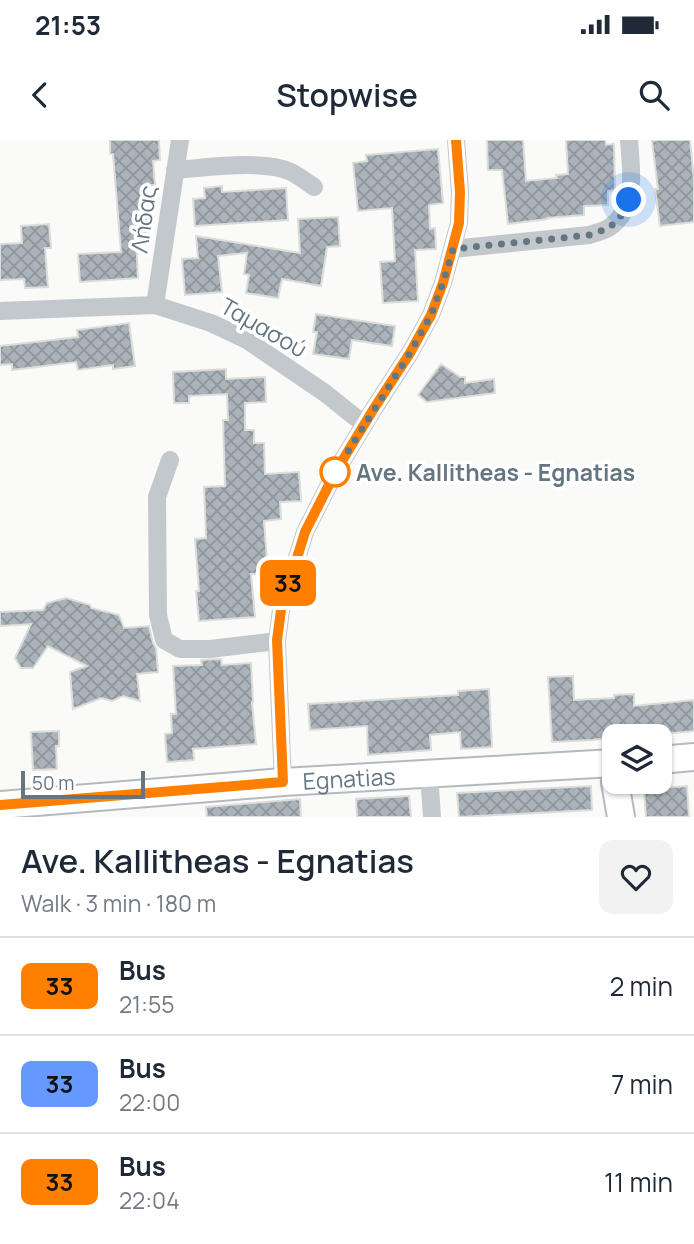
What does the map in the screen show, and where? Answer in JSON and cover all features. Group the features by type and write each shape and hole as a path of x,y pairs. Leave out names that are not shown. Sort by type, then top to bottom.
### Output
{"street":[{"name":"Λήδας","path":"155,305 180,140"},
{"path":"283,782 277,640 281,610 305,532 336,471 410,353 431,315 443,283 459,223 460,192 456,140"},
{"path":"453,249 590,235 608,229 622,216 629,200 632,180 629,140"},
{"path":"175,170 253,166 279,168 292,172 314,187"},
{"name":"Ταμασού","path":"0,311 155,305 211,323 247,340 365,423"},
{"path":"170,460 157,497 158,615 164,640 180,649 211,649 277,640"},
{"path":"672,759 694,757"},
{"name":"Egnatias","path":"0,805 429,773 602,771"},
{"path":"429,773 432,817"},
{"path":"618,794 621,817"}],"building":[{"path":"110,140 159,140 160,160 153,161 155,185 146,185 149,237 136,238 138,278 80,282 78,254 121,252"},
{"path":"487,140 523,140 526,181 557,178 556,175 568,174 566,140 605,140 606,145 614,144 615,190 608,191 608,205 584,206 584,215 508,224 502,170 488,170"},
{"path":"690,140 694,222 660,226 652,141"},
{"path":"438,149 443,203 429,205 430,229 435,228 436,249 415,250 418,301 383,303 380,262 395,261 392,208 358,211 353,163 367,161 366,155"},
{"path":"222,186 222,192 286,188 288,220 195,226 193,199 205,198 204,188"},
{"path":"338,217 340,246 327,247 321,286 282,279 278,298 246,293 249,275 244,274 247,253 218,256 222,292 185,295 182,259 198,258 196,236 300,253 298,219"},
{"path":"49,224 51,248 45,248 48,287 25,288 24,279 0,280 0,244 22,243 21,226"},
{"path":"316,314 395,326 392,346 352,340 349,359 313,354 317,332 313,332"},
{"path":"129,323 135,366 113,369 113,365 78,370 76,362 12,370 12,364 0,365 0,346 78,337 77,330"},
{"path":"441,364 460,377 465,377 465,383 494,379 495,393 427,402 418,395"},
{"path":"226,369 226,379 265,377 266,402 245,403 245,430 254,430 254,443 264,443 265,474 299,472 301,501 280,502 281,519 264,521 268,573 251,574 255,617 199,621 195,539 206,538 204,487 225,486 223,420 228,420 227,394 189,396 189,403 174,403 173,372"},
{"path":"66,598 119,615 124,628 149,626 156,648 158,672 137,674 140,701 123,696 112,701 101,698 73,709 70,672 87,666 48,646 33,668 21,668 15,658 31,624 0,626 0,612 43,610 47,603"},
{"path":"221,659 222,665 251,663 256,744 193,749 194,760 167,762 165,734 172,733 171,714 176,714 173,666 202,665 201,660"},
{"path":"573,676 574,700 634,694 634,706 694,700 694,731 672,733 672,724 602,724 602,739 552,742 548,677"},
{"path":"489,689 492,747 461,749 460,732 430,735 431,750 368,755 367,726 310,730 308,704 458,695 458,691"},
{"path":"59,731 59,746 56,746 57,769 33,770 31,732"},
{"path":"591,786 592,810 459,817 457,793"},
{"path":"687,786 689,817 646,817 644,794 672,794 672,787"},
{"path":"409,796 411,817 357,817 356,799"},
{"path":"300,799 301,817 207,817 206,807"}],"bus line":[{"name":"33","path":"0,805 283,782 277,640 281,610 305,532 336,471 410,353 431,315 443,283 459,223 460,192 456,140"}],"place":[{"name":"Ave. Kallitheas - Egnatias","path":"335,472"}],"route":[{"path":"335,472 431,315 453,249 590,235 608,229 622,216 629,200"}]}
